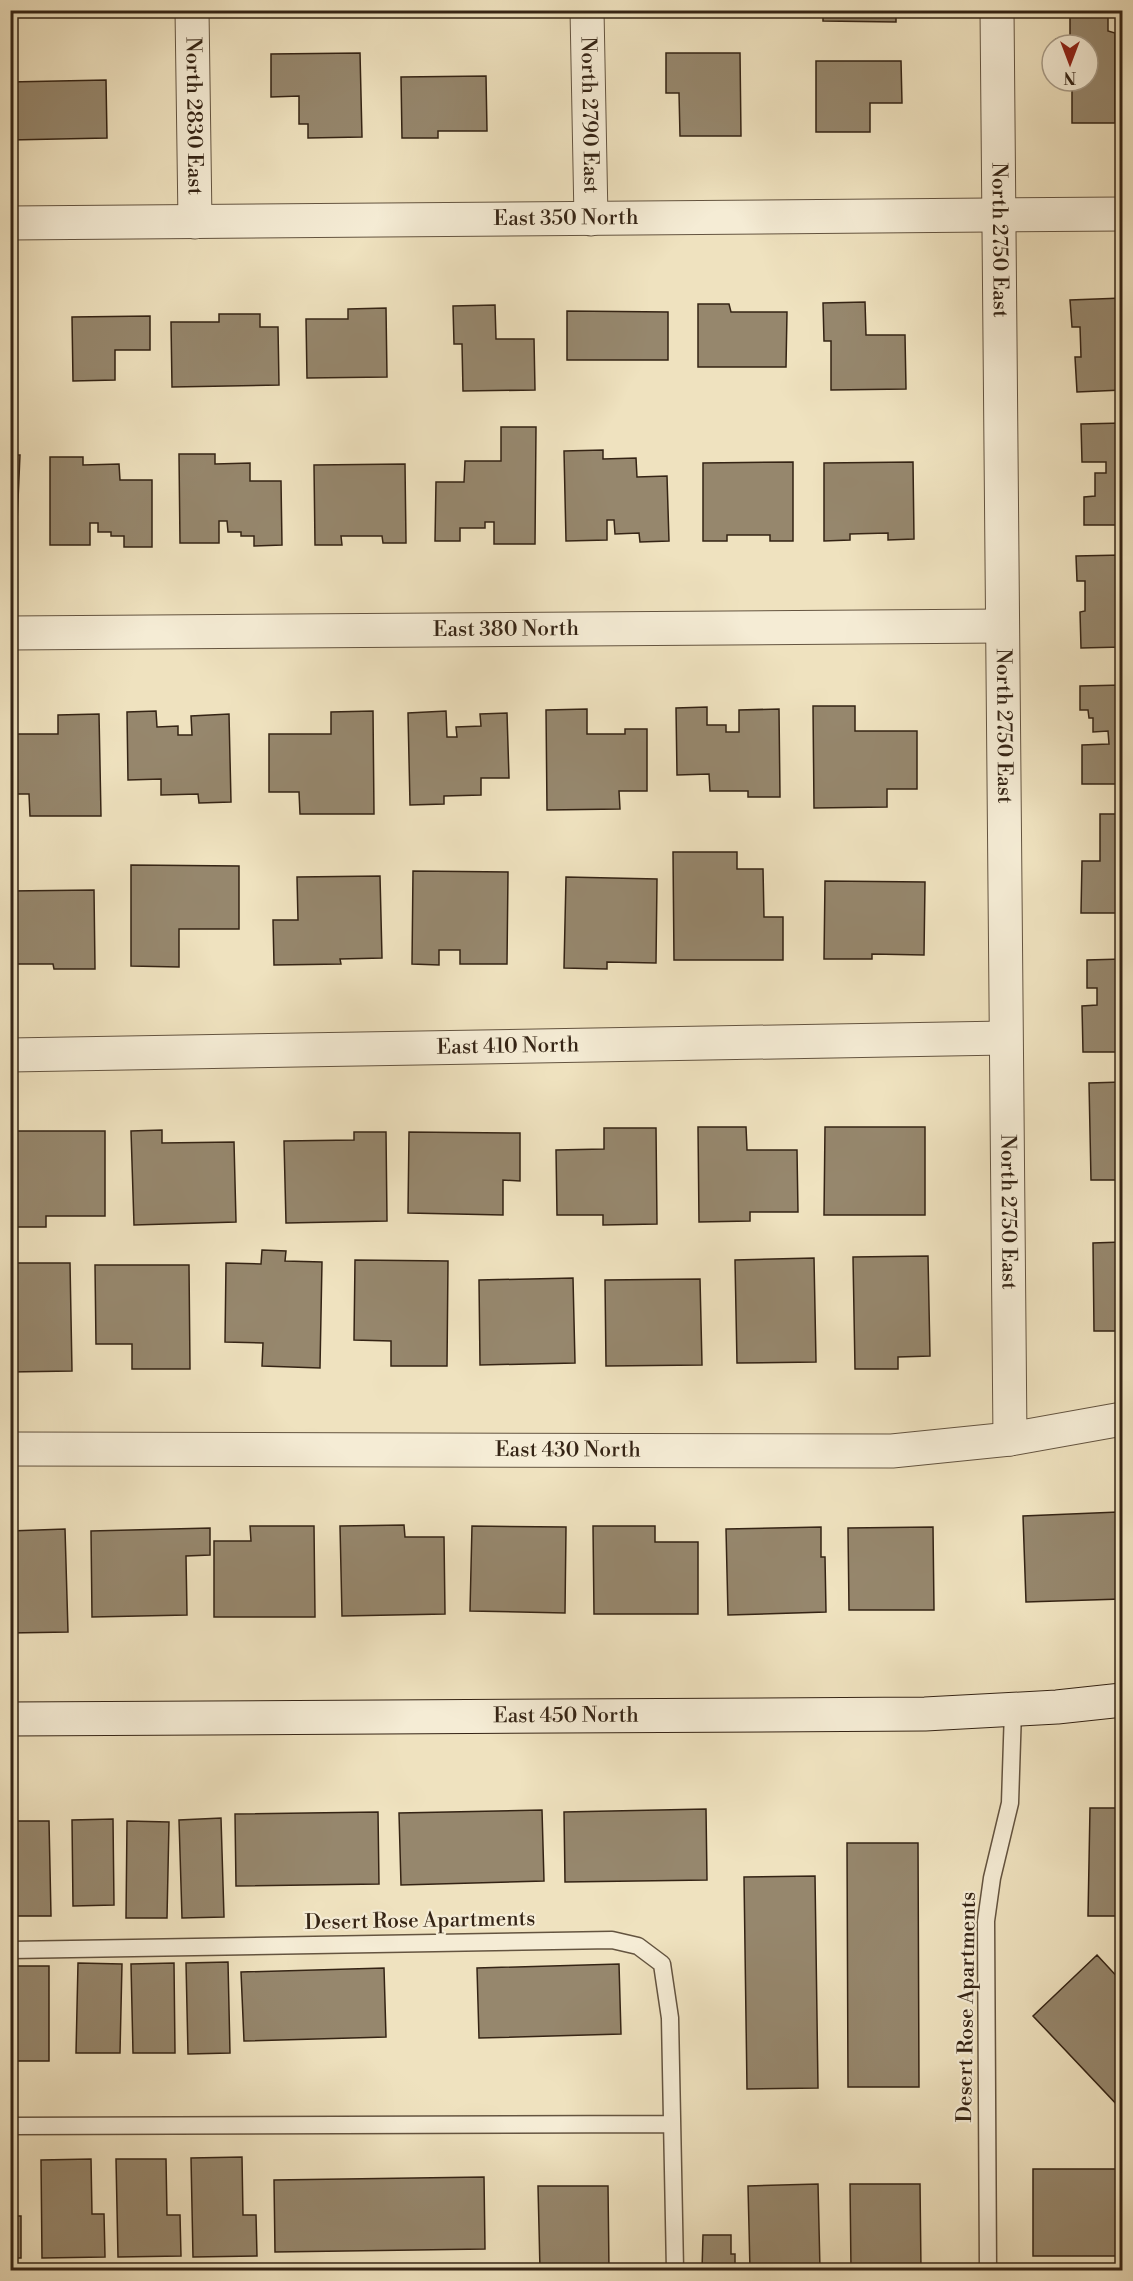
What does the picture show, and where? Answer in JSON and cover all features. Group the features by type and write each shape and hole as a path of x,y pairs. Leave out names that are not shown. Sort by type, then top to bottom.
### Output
{"street":[{"name":"North 2830 East","path":"192,10 195,222"},
{"name":"North 2790 East","path":"587,10 591,219"},
{"name":"North 2750 East","path":"998,10 1010,1439"},
{"name":"East 350 North","path":"10,223 1122,214"},
{"name":"East 380 North","path":"10,633 1002,626"},
{"name":"East 410 North","path":"10,1054 1005,1038"},
{"name":"East 430 North","path":"10,1449 892,1451 1010,1439 1122,1419"},
{"name":"East 450 North","path":"10,1719 913,1714 1013,1710 1122,1700"}],"lane":[{"name":"Desert Rose Apartments","path":"988,2271 986,1921 992,1878 1010,1803 1013,1710"},
{"name":"Desert Rose Apartments","path":"10,1950 612,1940 638,1946 662,1964 667,1989 670,2018 675,2271"},
{"path":"10,2126 672,2124"}],"building":[{"path":"10,10 102,10 102,14 10,14"},
{"path":"276,10 316,10 316,15 276,15"},
{"path":"823,10 896,10 896,22 823,21"},
{"path":"1070,10 1108,10 1108,31 1115,33 1115,123 1072,123 1072,93 1100,93 1100,33 1070,33"},
{"path":"360,53 362,137 308,138 308,124 299,124 299,96 271,97 271,54"},
{"path":"666,53 740,53 741,136 680,136 679,93 666,93"},
{"path":"816,61 901,61 902,103 870,103 870,132 816,132"},
{"path":"486,76 487,131 438,131 438,138 402,138 401,77"},
{"path":"106,80 107,138 10,140 10,82"},
{"path":"1122,298 1122,390 1077,392 1075,357 1081,357 1080,327 1072,327 1070,300"},
{"path":"865,302 866,335 905,335 906,389 831,390 831,341 824,341 823,303"},
{"path":"698,304 729,304 731,312 787,312 786,367 698,367"},
{"path":"495,305 496,339 534,339 535,390 463,391 462,344 454,344 453,306"},
{"path":"386,308 387,377 307,378 306,319 348,319 348,309"},
{"path":"567,311 668,312 668,360 567,360"},
{"path":"219,314 260,314 260,327 278,327 279,385 172,387 171,322 219,322"},
{"path":"150,316 150,350 115,350 115,380 73,381 72,317"},
{"path":"1122,423 1122,525 1084,525 1084,497 1095,496 1095,473 1106,473 1106,462 1082,462 1081,424"},
{"path":"501,427 536,427 535,544 494,544 494,522 485,522 485,528 460,528 460,541 435,541 436,482 464,482 465,461 501,461"},
{"path":"603,450 603,459 636,458 637,477 667,476 669,541 640,542 639,533 615,534 614,520 607,520 607,540 566,541 564,451"},
{"path":"179,454 215,454 215,464 250,463 250,481 281,481 282,545 254,546 254,536 241,536 241,532 228,532 227,521 219,521 219,543 180,543"},
{"path":"10,455 20,455 16,545 10,544"},
{"path":"50,457 83,457 83,465 119,464 120,480 152,480 152,547 124,547 124,536 111,536 111,532 98,532 98,523 90,523 90,545 50,545"},
{"path":"793,462 793,541 770,541 770,535 727,535 727,541 703,541 703,463"},
{"path":"913,462 914,539 888,540 888,533 850,534 850,540 824,541 824,463"},
{"path":"405,464 406,543 383,543 382,536 341,536 342,545 315,545 314,465"},
{"path":"1122,555 1122,647 1081,648 1080,612 1085,611 1085,581 1077,581 1076,556"},
{"path":"1122,685 1122,784 1082,784 1082,745 1109,744 1108,731 1093,732 1093,718 1089,718 1088,710 1080,710 1080,686"},
{"path":"813,706 855,706 855,731 917,731 917,789 887,789 887,807 814,808"},
{"path":"707,707 707,725 726,725 726,732 739,732 739,710 779,709 780,797 748,797 748,791 710,791 709,774 677,775 676,708"},
{"path":"587,709 587,734 625,734 625,729 647,729 647,791 619,791 620,809 547,810 546,710"},
{"path":"156,711 157,727 178,726 178,735 192,735 191,716 229,714 231,802 199,803 198,794 161,795 161,779 128,780 127,712"},
{"path":"373,711 374,814 300,814 299,792 269,792 269,734 331,734 331,712"},
{"path":"446,711 447,737 457,737 456,727 481,726 480,714 507,713 509,778 481,778 481,795 444,796 444,804 410,805 408,713"},
{"path":"99,714 101,816 30,816 29,794 10,794 10,734 58,734 58,715"},
{"path":"1100,814 1122,814 1122,913 1081,913 1082,861 1100,861"},
{"path":"673,852 737,852 737,869 763,869 764,917 783,917 783,960 674,960"},
{"path":"131,865 239,866 239,929 179,929 179,967 131,966"},
{"path":"413,871 508,872 507,964 460,964 460,950 439,950 439,965 412,964"},
{"path":"380,876 382,958 340,959 341,964 274,965 273,920 298,920 297,877"},
{"path":"566,877 657,879 656,963 607,962 607,969 564,968"},
{"path":"825,881 925,882 924,955 872,954 872,959 824,959"},
{"path":"94,890 95,969 54,969 53,964 10,964 10,891"},
{"path":"1122,959 1122,1052 1083,1052 1082,1006 1097,1005 1097,988 1087,988 1087,960"},
{"path":"1122,1082 1122,1180 1091,1180 1089,1083"},
{"path":"698,1127 746,1127 747,1150 797,1150 798,1212 750,1212 750,1221 699,1222"},
{"path":"825,1127 925,1127 925,1215 824,1215"},
{"path":"604,1128 656,1128 657,1224 603,1225 603,1215 557,1215 556,1150 604,1149"},
{"path":"162,1130 162,1143 234,1142 236,1222 134,1225 131,1131"},
{"path":"10,1131 105,1131 105,1216 46,1216 46,1227 10,1227"},
{"path":"354,1132 386,1132 387,1221 286,1223 284,1141 354,1140"},
{"path":"409,1132 520,1133 520,1181 503,1180 503,1215 408,1213"},
{"path":"1122,1242 1122,1331 1094,1331 1093,1243"},
{"path":"262,1250 286,1251 285,1261 322,1262 320,1368 262,1366 263,1343 225,1342 226,1263 261,1264"},
{"path":"928,1256 930,1356 898,1357 898,1369 855,1369 853,1257"},
{"path":"814,1258 816,1362 737,1363 735,1260"},
{"path":"355,1260 448,1261 447,1366 391,1366 391,1341 354,1340"},
{"path":"10,1263 70,1263 72,1371 10,1372"},
{"path":"95,1265 189,1265 190,1369 132,1369 132,1344 96,1344"},
{"path":"573,1278 575,1363 480,1365 479,1280"},
{"path":"700,1279 702,1365 606,1366 605,1280"},
{"path":"1118,1512 1121,1599 1026,1602 1023,1516"},
{"path":"404,1525 405,1537 444,1537 445,1614 342,1616 340,1526"},
{"path":"250,1526 314,1526 315,1617 214,1617 214,1541 251,1541"},
{"path":"472,1526 566,1527 565,1613 470,1611"},
{"path":"593,1526 655,1526 655,1542 698,1542 698,1614 594,1614"},
{"path":"821,1527 821,1557 825,1557 826,1612 728,1615 726,1529"},
{"path":"933,1527 934,1610 849,1610 848,1528"},
{"path":"210,1528 210,1555 186,1556 187,1615 92,1617 91,1531"},
{"path":"65,1529 68,1632 10,1633 10,1531"},
{"path":"1090,1808 1122,1808 1122,1916 1088,1916"},
{"path":"706,1809 707,1880 565,1882 564,1812"},
{"path":"542,1810 544,1881 401,1885 399,1813"},
{"path":"378,1812 379,1884 236,1886 235,1814"},
{"path":"221,1818 224,1917 182,1918 179,1820"},
{"path":"113,1819 114,1905 73,1906 72,1820"},
{"path":"10,1821 49,1821 51,1916 10,1916"},
{"path":"127,1821 169,1822 167,1918 126,1918"},
{"path":"847,1843 918,1843 919,2087 848,2087"},
{"path":"815,1876 818,2088 747,2089 744,1877"},
{"path":"1097,1955 1122,1982 1122,2110 1033,2016"},
{"path":"228,1962 230,2053 188,2054 186,1963"},
{"path":"78,1963 122,1964 120,2053 76,2053"},
{"path":"174,1963 175,2053 133,2053 131,1964"},
{"path":"619,1964 621,2034 479,2038 477,1968"},
{"path":"10,1966 49,1966 49,2061 10,2061"},
{"path":"384,1968 386,2037 244,2041 241,1972"},
{"path":"242,2157 243,2215 256,2215 257,2256 193,2257 191,2158"},
{"path":"91,2159 92,2214 104,2214 105,2257 42,2258 41,2160"},
{"path":"116,2159 166,2159 167,2215 180,2215 181,2256 118,2257"},
{"path":"1033,2169 1122,2169 1122,2256 1033,2256"},
{"path":"484,2177 485,2249 275,2252 274,2180"},
{"path":"818,2184 820,2270 750,2270 748,2186"},
{"path":"850,2184 920,2184 921,2270 851,2270"},
{"path":"538,2186 608,2186 609,2270 540,2270"},
{"path":"10,2216 21,2216 21,2258 10,2258"},
{"path":"703,2235 731,2235 731,2254 735,2254 735,2270 702,2270"}]}
